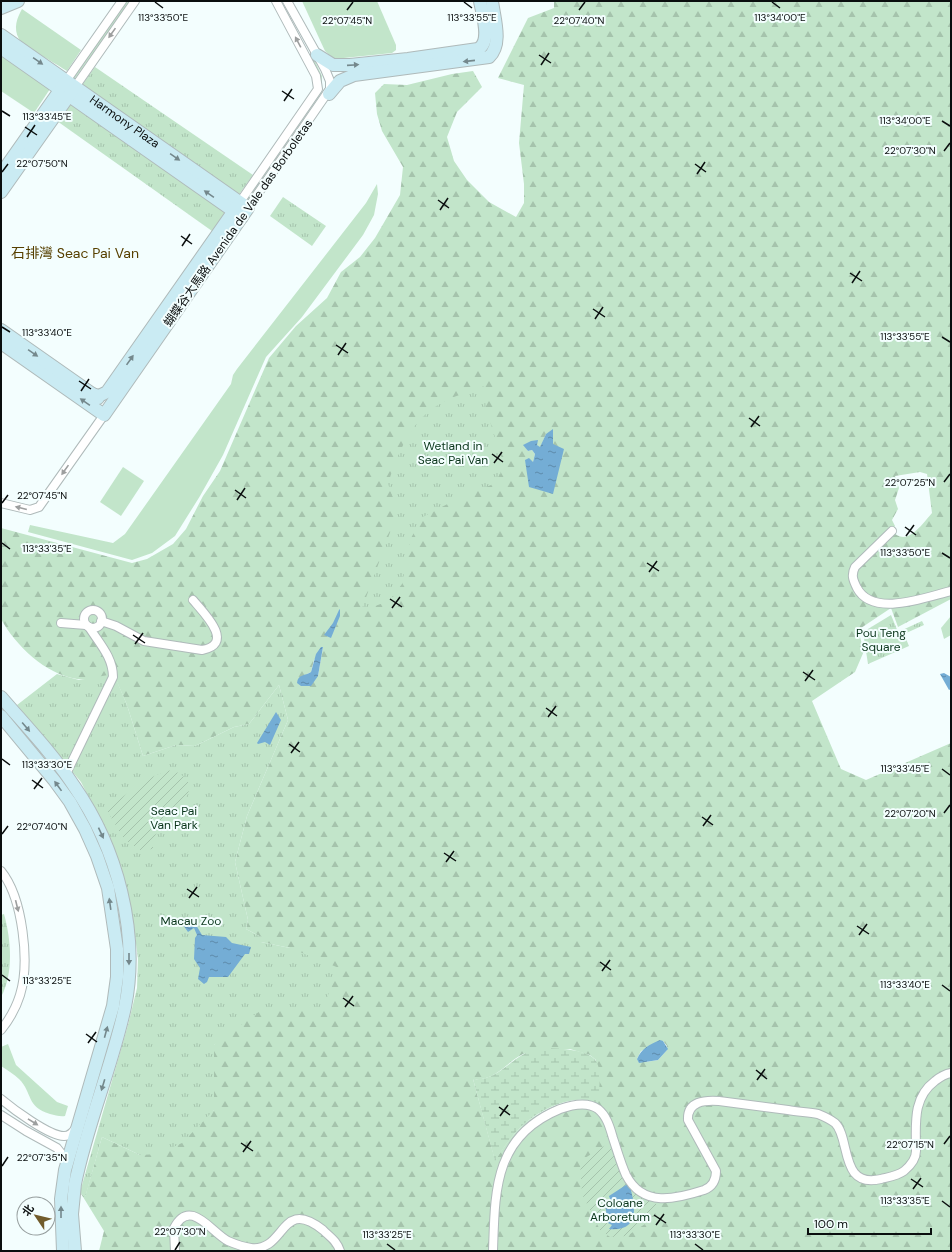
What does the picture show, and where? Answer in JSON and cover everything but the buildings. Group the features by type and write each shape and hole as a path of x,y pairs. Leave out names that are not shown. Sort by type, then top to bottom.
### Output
{"street":[{"path":"1,8 18,1"},
{"path":"1,192 122,1"},
{"path":"1,174 135,1"},
{"name":"蝴蝶谷大馬路 Avenida de Vale das Borboletas","path":"1,503 30,510 39,507 107,411 241,210 317,92 318,84 316,76 276,1"},
{"path":"288,1 329,77 328,94"},
{"path":"317,55 336,66 408,59 480,48 485,38 480,1"},
{"name":"蝴蝶谷大馬路 Avenida de Vale das Borboletas","path":"92,394 101,396 107,392 241,210 328,94 340,81 354,76 484,60 495,51 497,41 492,1"},
{"name":"Harmony Plaza","path":"1,35 67,88 241,210"},
{"name":"Harmony Plaza","path":"1,48 67,88"},
{"path":"1,330 92,394 107,411"},
{"path":"1,343 107,411"},
{"path":"892,531 855,567 852,575 858,590 872,601 885,604 897,604 951,591"},
{"path":"102,621 116,626 144,641 207,650 217,639 216,630 193,600"},
{"path":"66,774 113,677 113,668 110,659 84,620 84,615 91,610 99,612 102,621"},
{"path":"61,623 95,627 102,621"},
{"path":"1,697 66,774 79,793 101,832 114,867 125,907 130,960 125,1005 117,1038 79,1165 75,1184 72,1214 75,1251"},
{"path":"1,716 70,802 85,829 97,856 108,888 117,949 114,998 100,1053 65,1170"},
{"path":"1,871 8,882 17,906 25,950 25,968 19,999 11,1016 1,1030"},
{"path":"493,1251 496,1192 502,1168 507,1156 513,1146 532,1125 547,1115 564,1108 584,1105 598,1110 609,1125 629,1180 650,1196 668,1199 678,1198 706,1189 711,1186 716,1176 716,1171 688,1120 689,1111 696,1103 702,1100 819,1114 835,1123 841,1133 849,1164 861,1177 869,1180 903,1172 914,1160 916,1152 915,1139 919,1101 932,1083 939,1077 951,1073"},
{"path":"1,1099 33,1122 61,1136 69,1135 78,1126"},
{"path":"1,1115 57,1148 65,1158 61,1199 63,1251"},
{"path":"175,1251 174,1228 181,1218 192,1216 203,1220 227,1240 244,1247 253,1248 262,1248 268,1245 291,1221 297,1219 308,1220 335,1240 340,1251"}],"green space":[{"path":"127,1 130,1 74,80 72,79"},
{"path":"302,1 377,1 396,45 396,50 392,53 334,59 325,51"},
{"path":"554,1 951,1 951,599 898,627 891,608 858,630 864,651 855,672 812,701 841,769 866,780 951,743 951,1251 99,1251 104,1231 80,1192 85,1197 102,1137 140,1155 214,1110 214,1045 290,948 261,942 261,937 246,929 248,920 235,862 247,816 288,720 279,685 249,724 234,727 195,746 176,745 143,756 127,705 114,675 91,679 77,679 65,676 43,665 23,649 7,629 1,619 1,528 132,563 147,559 173,544 186,529 203,496 220,471 269,358 296,326 327,298 341,272 360,257 375,238 400,195 403,167 382,131 377,114 375,93 384,84 407,85 452,74 473,71 482,87 457,112 447,137 454,161 467,180 489,202 516,217 524,203 524,184 519,143 524,85 498,78 528,18 554,8","holes":["546,434 553,444 529,487 531,461 533,462 535,454 532,450 528,451 524,445 537,441 537,445 540,448","920,472 927,474 932,513 919,528 909,536 898,536 892,531 895,526 892,520 898,509 895,500 899,488 895,476","323,647 318,676 307,674 311,672 314,660","663,1041 667,1046 667,1050 658,1060 646,1062 637,1059 641,1051","570,1049 590,1055 596,1060 598,1105 590,1101 580,1100 558,1105 538,1114 518,1130 507,1142 495,1160 473,1079 488,1077 500,1071 523,1054"]},
{"path":"22,9 81,50 67,71 19,39 16,27 17,20"},
{"path":"1,55 50,89 34,113 1,91"},
{"path":"312,55 322,76 322,92 248,200 246,198 317,95 309,56"},
{"path":"95,67 253,175 238,196 81,86"},
{"path":"71,101 226,211 212,231 57,121"},
{"path":"377,184 378,194 374,215 363,235 302,317 266,357 223,455 175,536 152,553 132,560 28,532 30,525 113,543 125,534 231,384 233,375 237,369 366,203"},
{"path":"283,197 326,226 312,246 270,216"},
{"name":"Wetland in Seac Pai Van","path":"484,386 486,409 503,462 500,475 491,485 455,500 423,517 411,538 402,584 389,601 361,611 395,519 395,503 388,484 406,439 420,420 438,405 449,399"},
{"path":"123,467 144,481 121,516 100,502"},
{"name":"Pou Teng Square","path":"891,615 898,632 922,621 924,625 904,634 909,646 868,664 863,632"},
{"path":"951,616 951,635 944,639 941,628"},
{"name":"Seac Pai Van Park","path":"57,674 79,680 114,674 127,705 143,756 176,745 195,746 234,727 249,724 279,685 288,720 247,816 235,862 248,920 246,929 261,937 261,942 290,948 339,968 323,1008 260,1011 214,1045 214,1110 182,1143 158,1154 140,1155 102,1137 85,1198 80,1192 128,1025 137,988 138,959 128,896 97,814 81,782 17,705"},
{"path":"172,770 184,777 189,785 188,793 184,802 156,834 153,849 140,850 124,839 106,809 154,776"},
{"path":"4,914 10,945 10,967 5,988 1,997 1,915"},
{"path":"8,1044 16,1065 57,1102 68,1106 65,1116 50,1114 37,1108 33,1104 26,1089 19,1079 1,1066 1,1047"},
{"path":"552,1048 581,1052 590,1055 596,1060 599,1067 600,1077 598,1105 589,1101 580,1100 569,1101 548,1108 529,1120 518,1130 495,1161 473,1079 481,1079 494,1075 527,1052"},
{"name":"Coloane Arboretum","path":"611,1142 622,1171 646,1197 661,1207 645,1224 627,1236 610,1237 600,1230 582,1194 580,1161"}],"water":[{"path":"553,429 553,444 564,449 553,494 529,487 525,460 529,458 533,462 535,454 532,450 528,451 523,445 531,441 538,440 537,445 540,447 546,434"},
{"path":"340,609 340,616 331,638 324,635 333,623"},
{"path":"321,647 323,647 318,676 311,686 301,686 297,683 299,678 311,672 316,654"},
{"path":"944,673 951,677 951,689 949,690 940,674"},
{"path":"276,712 281,720 270,745 265,742 258,744 257,743"},
{"path":"184,921 190,925 196,925 202,935 226,937 232,943 251,947 249,954 245,954 228,977 209,977 207,982 204,984 198,979 200,968 194,959 195,938 197,935 194,928 188,932 183,925"},
{"path":"660,1040 663,1041 668,1049 658,1060 639,1063 637,1059 641,1052 649,1045"},
{"path":"629,1183 633,1199 634,1215 627,1226 620,1229 609,1229 612,1225 608,1223 605,1204 611,1202 609,1196"}],"district":[{"name":"石排灣 Seac Pai Van","path":"75,253"}],"park label":[{"name":"Macau Zoo","path":"191,921"}]}
